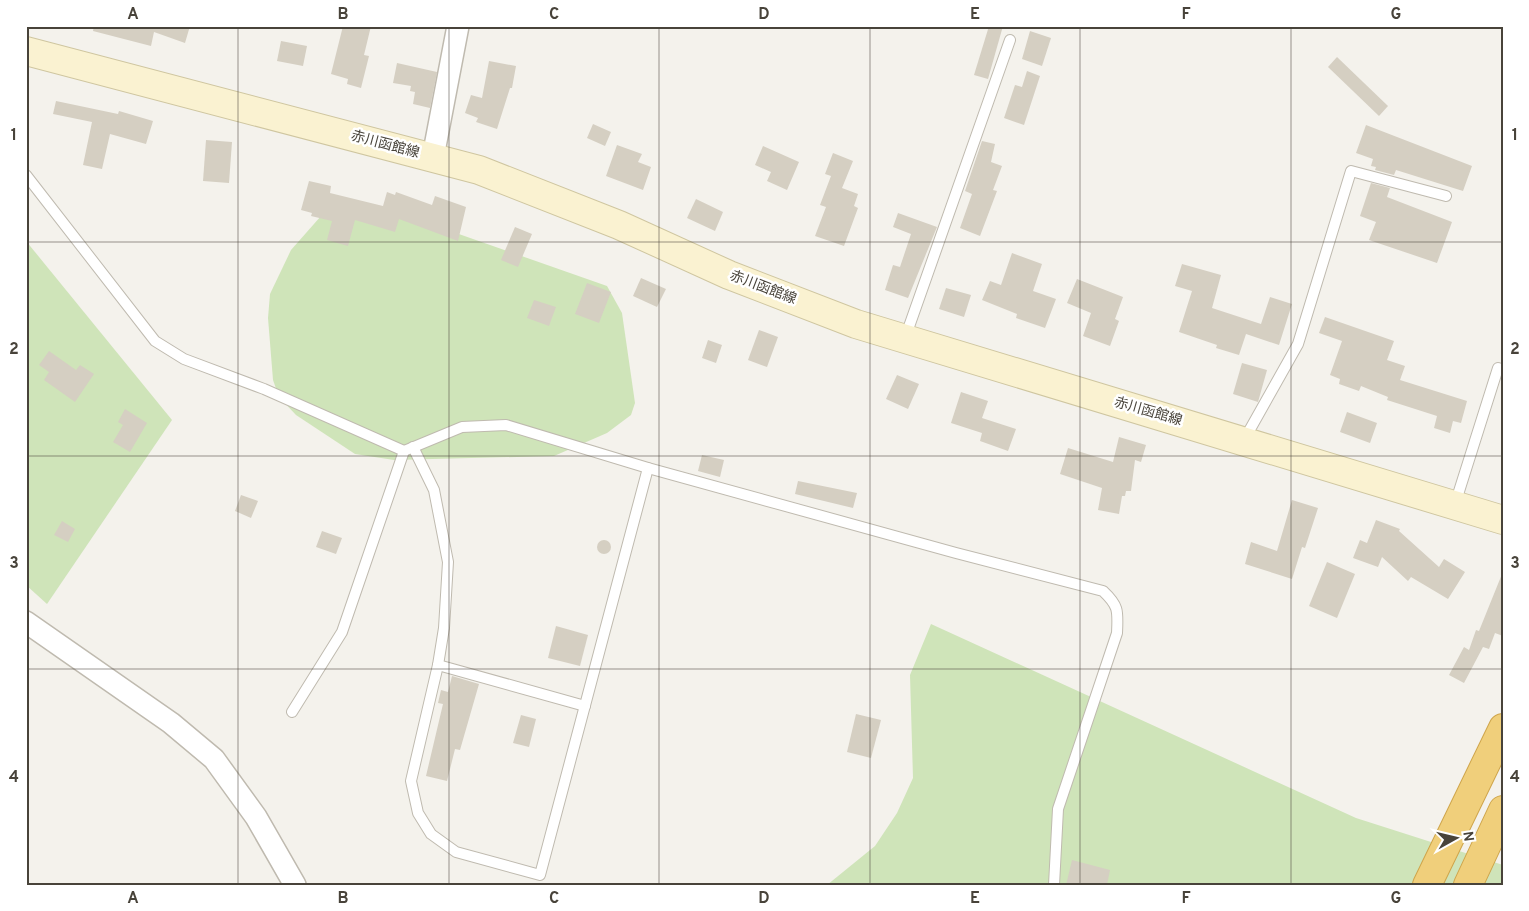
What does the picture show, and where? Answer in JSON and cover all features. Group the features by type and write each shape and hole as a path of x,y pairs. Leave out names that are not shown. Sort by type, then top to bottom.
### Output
{"highway":[{"path":"1427,885 1503,728"},
{"path":"1468,885 1503,810"}],"main road":[{"name":"赤川函館線","path":"26,51 479,170 546,195 729,275 904,340 1244,440 1503,520"}],"street":[{"path":"432,157 458,26"},
{"path":"26,622 35,640 171,723 214,759 256,817 294,885"}],"lane":[{"path":"904,340 1010,40"},
{"path":"1244,440 1298,344 1351,171 1446,196"},
{"path":"26,175 155,341 184,359 264,389 409,449 434,490 448,562 444,628 438,665 411,781 418,813 431,834 456,852 540,875 648,468"},
{"path":"1455,505 1498,368 1503,370"},
{"path":"292,712 342,632 409,449 462,427 506,425 648,468 956,553 1103,591 1115,601 1118,612 1117,633 1058,809 1054,885"},
{"path":"438,665 585,706"}],"green space":[{"path":"382,207 607,286 622,313 635,403 631,415 607,433 554,456 394,460 355,454 296,415 279,397 273,380 268,318 270,294 291,250 321,216"},
{"path":"26,241 172,420 47,604 26,585"},
{"path":"931,624 1356,818 1503,865 1503,885 827,885 875,846 897,813 913,778 910,675"}],"building":[{"path":"94,26 190,26 185,43 154,32 151,46 93,31"},
{"path":"343,26 371,26 364,55 369,56 361,88 347,84 348,79 331,74"},
{"path":"989,26 1003,26 988,79 974,75"},
{"path":"1030,31 1051,38 1042,66 1022,59"},
{"path":"281,41 307,46 303,66 277,61"},
{"path":"1337,57 1388,106 1379,116 1328,67"},
{"path":"489,61 516,66 512,88 510,88 497,129 476,122 478,118 465,113 471,95 482,98"},
{"path":"397,63 437,72 430,108 413,104 415,92 410,91 411,86 393,83"},
{"path":"1027,71 1040,76 1024,125 1004,118 1015,85 1022,87"},
{"path":"56,101 118,114 119,111 153,121 146,144 110,134 102,169 83,165 92,122 53,114"},
{"path":"593,124 611,132 605,146 587,138"},
{"path":"1366,125 1472,166 1463,191 1396,170 1394,175 1375,170 1376,167 1371,166 1373,159 1356,153"},
{"path":"206,140 232,142 229,183 203,181"},
{"path":"982,141 995,144 991,162 1002,166 993,190 997,191 980,236 960,228 972,194 965,191"},
{"path":"617,145 642,154 638,162 651,167 643,190 606,176"},
{"path":"763,146 799,162 787,190 767,181 771,172 755,165"},
{"path":"833,153 853,161 842,188 858,194 854,206 858,208 844,246 815,236 826,207 820,205 831,176 825,174"},
{"path":"309,181 331,186 330,193 383,206 387,192 395,195 396,192 432,205 435,196 466,207 458,241 399,219 395,232 355,220 348,246 327,240 332,221 311,216 312,213 301,210"},
{"path":"1371,183 1390,188 1387,197 1452,222 1437,263 1369,240 1376,222 1360,216"},
{"path":"696,199 723,212 715,231 687,218"},
{"path":"898,213 937,227 908,298 885,290 893,265 900,267 911,234 893,227"},
{"path":"515,227 532,234 518,267 501,260"},
{"path":"1012,253 1042,264 1033,291 1056,299 1045,328 1016,318 1017,314 982,300 990,281 1001,285"},
{"path":"1182,264 1221,275 1212,308 1261,324 1270,297 1292,304 1279,345 1246,334 1239,355 1216,348 1217,345 1179,332 1192,291 1175,286"},
{"path":"641,278 666,289 657,307 633,296"},
{"path":"1077,279 1123,297 1115,319 1119,321 1110,346 1083,336 1091,313 1067,303"},
{"path":"587,283 611,292 599,323 575,314"},
{"path":"946,288 971,295 964,317 939,309"},
{"path":"534,300 556,307 549,326 527,318"},
{"path":"1325,317 1394,341 1387,360 1405,366 1400,380 1467,401 1461,423 1453,421 1450,433 1434,428 1437,416 1387,400 1388,397 1361,386 1359,391 1339,384 1340,379 1330,375 1342,341 1319,333"},
{"path":"759,330 778,337 767,367 748,360"},
{"path":"708,340 722,345 716,363 702,358"},
{"path":"49,351 76,370 80,365 94,374 75,402 44,380 49,372 39,365"},
{"path":"1242,363 1267,370 1258,402 1233,394"},
{"path":"897,375 919,384 908,409 886,399"},
{"path":"961,392 988,401 982,418 1016,429 1008,451 980,441 982,433 951,423"},
{"path":"125,409 147,423 130,452 113,442 123,425 118,422"},
{"path":"1347,412 1377,423 1370,443 1340,432"},
{"path":"1119,437 1146,445 1141,462 1135,460 1131,491 1126,491 1125,496 1122,496 1119,514 1098,510 1102,488 1060,474 1068,448 1113,462"},
{"path":"702,455 724,460 720,477 698,471"},
{"path":"798,481 857,493 853,508 795,494"},
{"path":"241,495 258,501 251,518 235,511"},
{"path":"1292,500 1318,508 1305,548 1302,547 1292,579 1245,564 1251,542 1277,551"},
{"path":"1376,520 1400,529 1399,531 1439,567 1444,559 1465,572 1448,599 1411,577 1408,581 1382,557 1378,567 1353,558 1360,540 1367,543"},
{"path":"62,521 75,529 68,542 54,535"},
{"path":"322,531 342,538 336,554 316,547"},
{"path":"601,540 607,540 611,547 607,554 601,554 597,550 597,544"},
{"path":"1327,562 1355,574 1337,618 1309,606"},
{"path":"1502,574 1503,636 1495,633 1489,649 1483,647 1464,683 1449,675 1464,647 1469,650 1476,630 1479,631"},
{"path":"556,626 588,635 580,666 548,658"},
{"path":"452,676 479,684 460,750 455,749 447,781 426,776 443,704 438,703 441,690 448,692"},
{"path":"856,714 881,720 871,758 847,752"},
{"path":"521,715 536,719 529,747 513,743"},
{"path":"1072,860 1110,870 1107,885 1066,885"}]}
